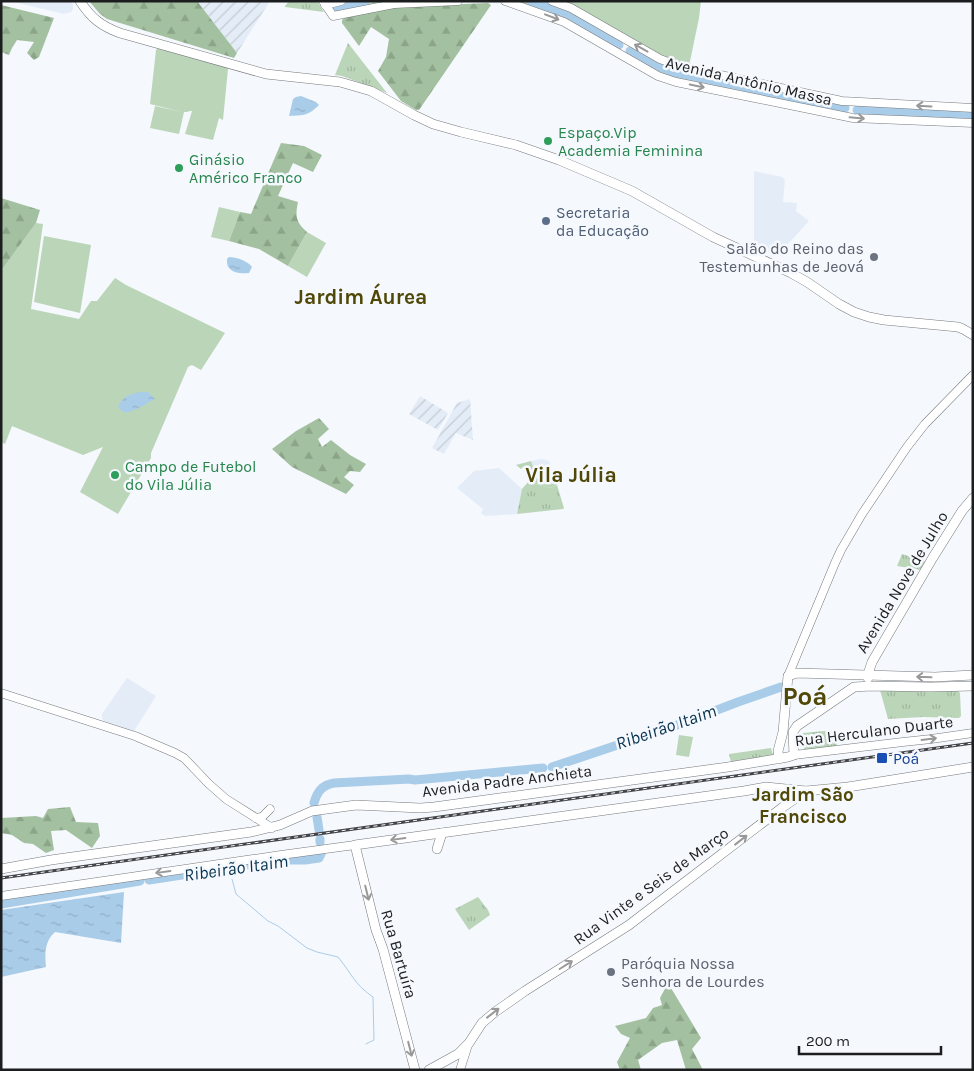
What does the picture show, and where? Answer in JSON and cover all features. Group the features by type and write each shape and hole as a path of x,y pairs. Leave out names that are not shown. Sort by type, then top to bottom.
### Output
{"main road":[{"path":"80,1 100,24 120,33 266,74 350,84 371,91 433,124 516,145 560,160 632,191 713,237 791,273 854,312 884,320 958,328 973,335"},
{"name":"Avenida Nove de Julho","path":"871,686 868,674 872,662 932,559 962,511 973,498"},
{"path":"779,759 778,751 784,725 788,676 797,672 935,677 973,676"},
{"path":"794,756 793,732 797,726 854,687 973,686"},
{"path":"784,725 797,726"},
{"name":"Rua Herculano Duarte","path":"779,759 794,756"},
{"name":"Avenida Padre Anchieta","path":"1,869 51,860 251,832 272,828 316,810 356,805 434,807 779,759"},
{"path":"355,845 744,791 760,787 806,791 852,787 973,767"},
{"name":"Rua Vinte e Seis de Março","path":"430,1070 458,1054 469,1043 482,1023 495,1012 635,920 806,791"},
{"path":"437,849 442,833"},
{"name":"Rua Bartuíra","path":"355,845 376,930 393,984 415,1070"}],"street":[{"path":"342,1 324,3 333,16 394,4 458,1"},
{"name":"Avenida Antônio Massa","path":"505,1 564,22 658,76 676,82 852,118 973,123"},
{"name":"Avenida Antônio Massa","path":"552,1 571,8 660,59 680,66 842,101 973,108"},
{"path":"788,676 838,556 862,514 925,424 973,375"},
{"path":"1,693 135,736 175,752 184,758 226,799 272,828"},
{"name":"Rua Herculano Duarte","path":"794,756 973,733"},
{"path":"256,818 262,817 270,809"},
{"path":"1,896 355,845"},
{"path":"460,1070 469,1043"}],"shaded area":[{"path":"10,1 71,1 73,9 71,12 64,14"},
{"path":"197,1 270,1 237,53"},
{"path":"754,171 782,177 785,180 783,202 797,203 796,211 809,221 777,256 754,245"},
{"path":"420,396 448,413 438,430 409,414"},
{"path":"470,399 473,440 456,433 444,454 432,448 457,403"},
{"path":"542,459 549,461 555,477 549,480 538,480 531,461"},
{"path":"499,468 522,489 517,514 485,516 481,513 483,509 457,488 474,471"},
{"path":"127,678 156,696 134,731 104,721 102,718 102,714"}],"green space":[{"path":"89,1 197,1 237,53 234,58 107,19"},
{"path":"289,1 317,1 324,12 285,7"},
{"path":"348,1 410,1 336,14 331,8 334,5"},
{"path":"517,1 544,1 561,7 622,41 622,46 617,49"},
{"path":"560,1 701,1 689,66 664,58"},
{"path":"488,3 491,5 419,110 401,101 378,71 386,57 389,39 371,27 359,46 342,23 342,20 346,17 395,7"},
{"path":"1,5 54,18 39,57 34,60 27,53 34,42 17,40 9,55 1,52"},
{"path":"348,43 387,93 335,75"},
{"path":"632,47 657,61 846,105 848,109 845,113 668,76 627,55 627,51"},
{"path":"158,48 227,67 223,120 219,118 213,140 185,134 192,111 184,112 179,134 150,128 155,106 182,112 150,104 156,50"},
{"path":"856,106 973,111 973,118 857,114 855,112"},
{"path":"281,143 304,146 322,155 313,172 293,163 278,196 298,202 297,219 307,232 288,266 259,249 229,241 240,212 251,214"},
{"path":"1,198 40,210 36,223 1,271"},
{"path":"219,207 240,212 229,241 211,237"},
{"path":"36,223 43,224 31,309 79,319 91,301 97,301 115,278 225,333 201,370 192,365 188,367 151,453 151,458 118,514 80,492 103,447 83,455 12,426 5,444 1,442 1,271"},
{"path":"307,232 326,243 307,277 288,266"},
{"path":"44,236 91,245 80,313 34,302"},
{"path":"319,418 329,429 318,439 322,447 331,440 350,455 366,464 360,472 350,471 344,477 354,485 346,494 292,467 272,449 296,431"},
{"path":"531,461 538,480 549,480 555,477 557,485 550,488 528,482 532,474 526,470 527,468 523,467 521,469 516,465"},
{"path":"528,482 550,488 557,485 564,508 517,514 522,489"},
{"path":"902,554 927,562 922,570 897,566"},
{"path":"944,689 960,693 961,716 959,718 923,717 888,719 880,690"},
{"path":"835,730 837,747 804,750 803,733"},
{"path":"679,735 693,737 689,757 676,755"},
{"path":"771,748 773,755 731,762 729,754"},
{"path":"70,807 76,822 98,823 100,836 92,848 66,830 51,831 54,850 46,853 33,844 24,843 12,835 1,833 1,818 36,816 43,818 48,809"},
{"path":"478,897 490,915 469,930 455,909"},
{"path":"668,983 701,1038 692,1049 703,1070 686,1070 677,1040 662,1043 638,1060 641,1070 620,1070 617,1062 630,1038 621,1034 615,1026 646,1018 653,1008 662,1005 660,998"}],"water":[{"path":"301,96 319,105 306,114 289,116 293,99"},
{"path":"229,257 248,263 252,267 249,273 238,273 231,270 227,264"},
{"path":"141,392 148,392 155,399 127,412 121,410 118,406 125,398"},
{"path":"124,892 121,943 55,932 47,944 46,967 1,977 1,910"}],"waterway":[{"path":"336,9 365,1"},
{"path":"531,1 567,14 619,45"},
{"path":"630,51 653,64 673,72 845,108"},
{"path":"857,110 973,115"},
{"name":"Ribeirão Itaim","path":"552,767 683,723 781,687"},
{"name":"Ribeirão Itaim","path":"314,803 321,790 326,785 334,783 415,780 543,768"},
{"name":"Ribeirão Itaim","path":"317,817 319,830"},
{"name":"Ribeirão Itaim","path":"149,880 281,860 319,858 321,854"},
{"path":"232,879 236,894 268,921 278,926 307,948 338,957 357,983 373,997 374,1040 366,1044"},
{"name":"Ribeirão Itaim","path":"1,904 140,881"}],"railway":[{"path":"1,878 973,743"}],"place":[{"name":"Espaço.Vip Academia Feminina","path":"548,141"},
{"name":"Ginásio Américo Franco","path":"179,168"},
{"name":"Secretaria da Educação","path":"546,221"},
{"name":"Salão do Reino das Testemunhas de Jeová","path":"874,257"},
{"name":"Campo de Futebol do Vila Júlia","path":"115,475"},
{"name":"Poá","path":"882,758"},
{"name":"Paróquia Nossa Senhora de Lourdes","path":"611,972"}],"district":[{"name":"Jardim Áurea","path":"361,297"},
{"name":"Vila Júlia","path":"571,475"},
{"name":"Poá","path":"805,696"},
{"name":"Jardim São Francisco","path":"803,806"}]}
